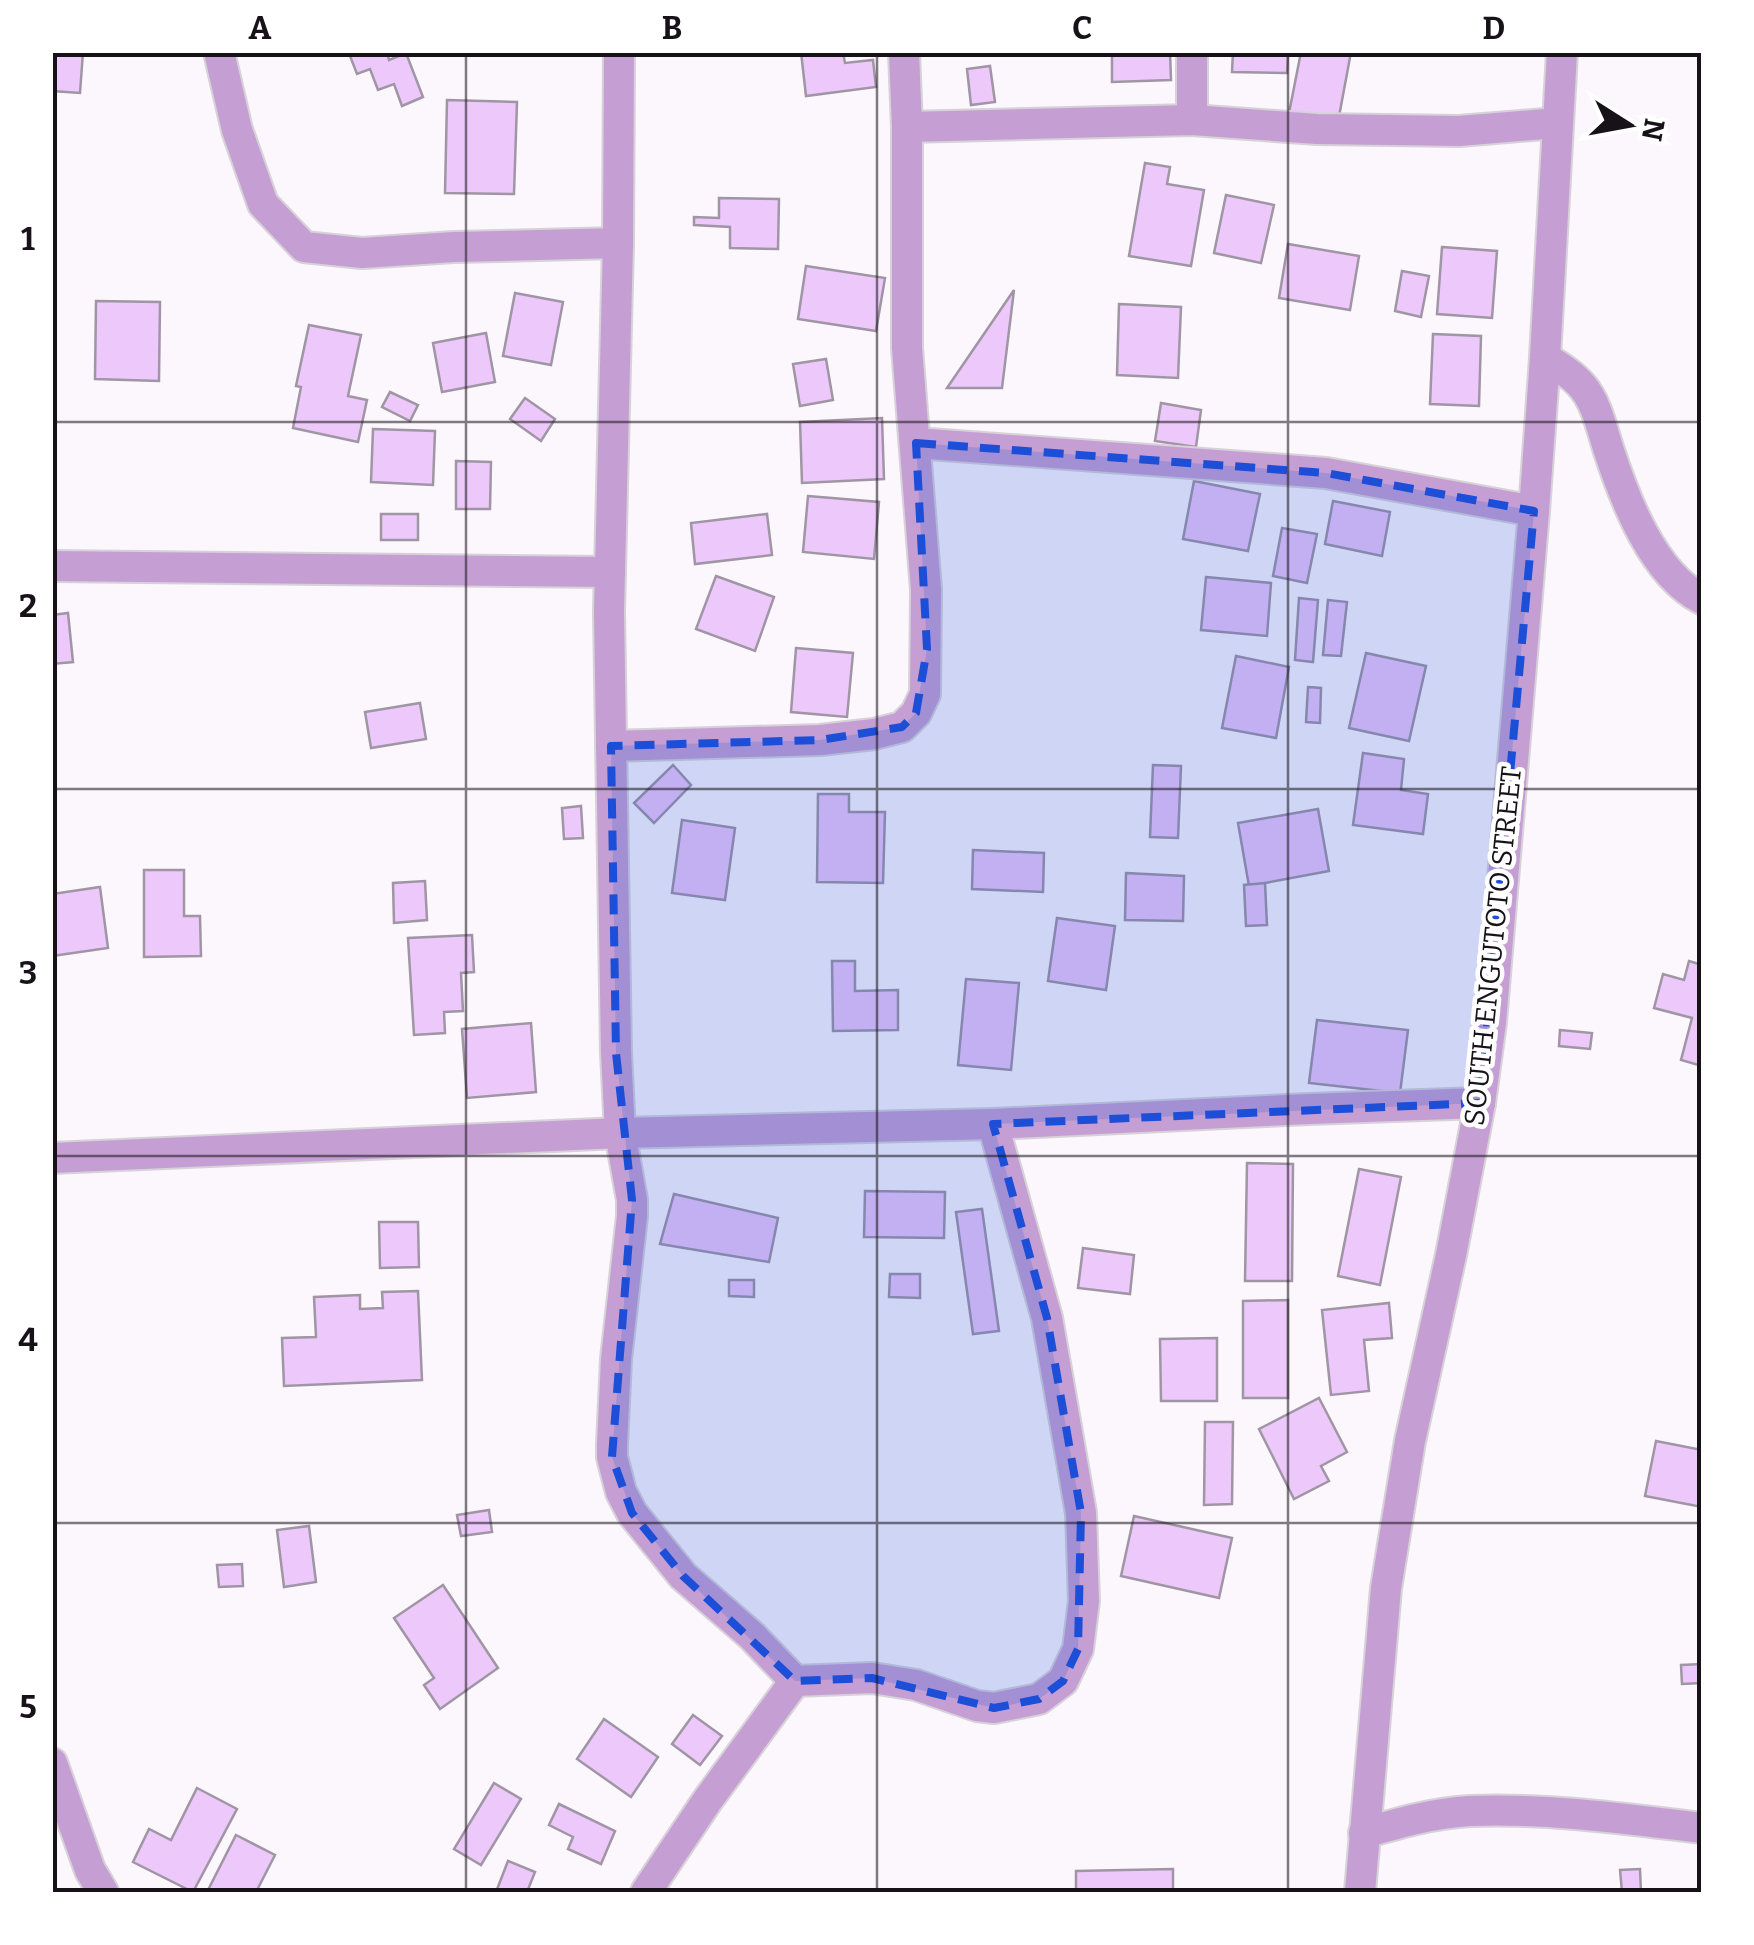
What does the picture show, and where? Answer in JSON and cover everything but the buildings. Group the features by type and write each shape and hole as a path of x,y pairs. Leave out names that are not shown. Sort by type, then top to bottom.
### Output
{"street":[{"path":"220,52 237,130 263,204 304,247 362,253 618,243"},
{"path":"618,52 611,746 616,1053 620,1133 632,1216 616,1359 612,1458 620,1492 632,1513 683,1576 752,1636 795,1681 872,1678 916,1685 994,1708 1039,1700 1063,1681 1078,1649 1084,1601 1081,1513 1047,1318 993,1124"},
{"path":"611,746 820,740 874,734 902,726 916,713 925,694 926,590 907,348 908,127 904,52"},
{"path":"1192,52 1192,120"},
{"name":"SOUTH ENGUTOTO STREET","path":"1360,1892 1386,1588 1410,1441 1480,1104 1491,1022 1546,358 1562,52"},
{"path":"908,127 1192,120 1317,129 1459,132 1556,123"},
{"path":"1546,358 1585,388 1640,528 1681,586 1702,599"},
{"path":"916,443 1326,473 1534,511"},
{"path":"52,566 610,572"},
{"path":"52,1158 620,1133 993,1124 1309,1108 1480,1104"},
{"path":"646,1892 795,1681"},
{"path":"52,1763 90,1870 103,1892"},
{"path":"1364,1834 1414,1819 1467,1812 1532,1811 1702,1828"}],"highlighted area":[{"path":"916,443 1326,473 1534,511 1480,1103 993,1124 1047,1318 1081,1513 1078,1649 1063,1681 1039,1699 994,1708 872,1678 795,1681 683,1576 632,1513 612,1457 632,1200 616,1053 611,746 820,740 902,727 916,713 927,649"}]}
